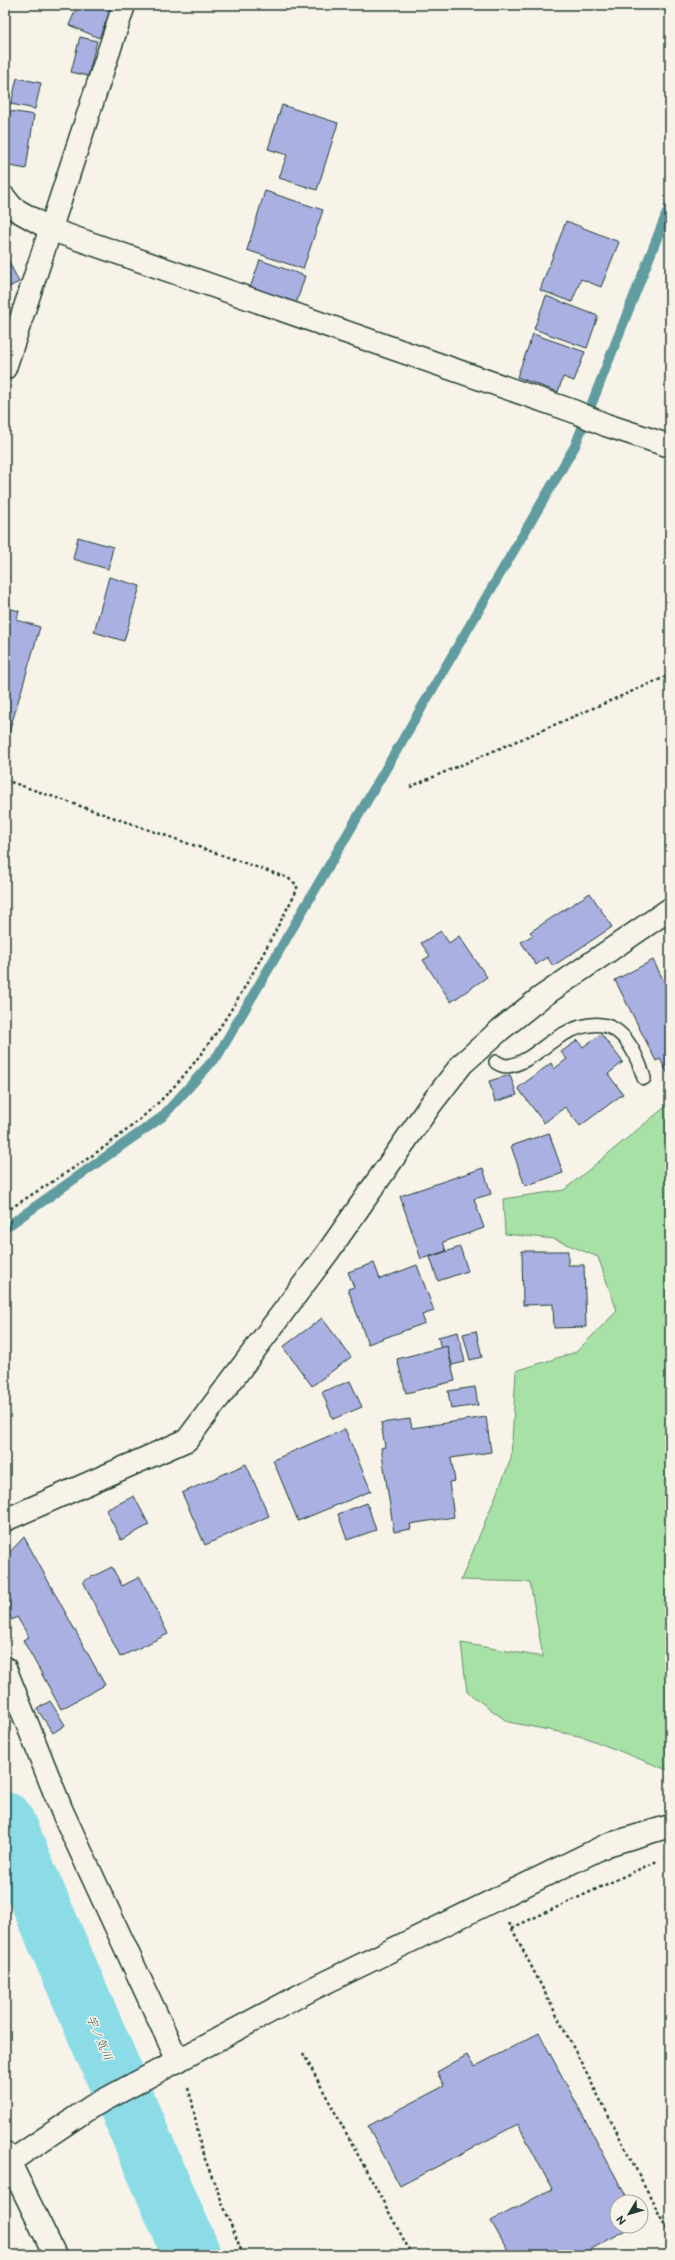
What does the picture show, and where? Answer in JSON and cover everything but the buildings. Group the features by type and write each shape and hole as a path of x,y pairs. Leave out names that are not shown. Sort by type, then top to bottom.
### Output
{"street":[{"path":"7,356 52,230 124,5"},
{"path":"5,198 13,208 52,230 573,411 606,425 670,446"},
{"path":"5,1520 187,1440 328,1252 431,1104 462,1064 500,1030 540,998 670,909"},
{"path":"5,1668 62,1811 178,2061"},
{"path":"55,2255 6,2160 91,2107 314,1988 607,1845 670,1826"}],"lane":[{"path":"496,1062 506,1066 519,1063 561,1036 575,1029 597,1025 615,1028 626,1038 638,1057 644,1078"}],"path":[{"path":"410,787 670,675"},
{"path":"5,780 288,878 297,885 297,890 238,1000 194,1062 147,1113 88,1158 5,1212"},
{"path":"512,1928 661,1859"},
{"path":"497,1899 670,2235"},
{"path":"303,2053 412,2255"},
{"path":"178,2061 192,2101 201,2149 243,2255"}],"green space":[{"path":"670,1103 670,1771 584,1737 508,1722 467,1692 461,1643 543,1657 530,1582 461,1580 511,1459 516,1371 576,1352 617,1311 598,1257 554,1239 505,1234 503,1199 564,1190"}],"waterway":[{"path":"5,1228 162,1117 218,1055 575,446 670,205"},
{"name":"宇ノ気川","path":"5,1821 192,2255"}]}
